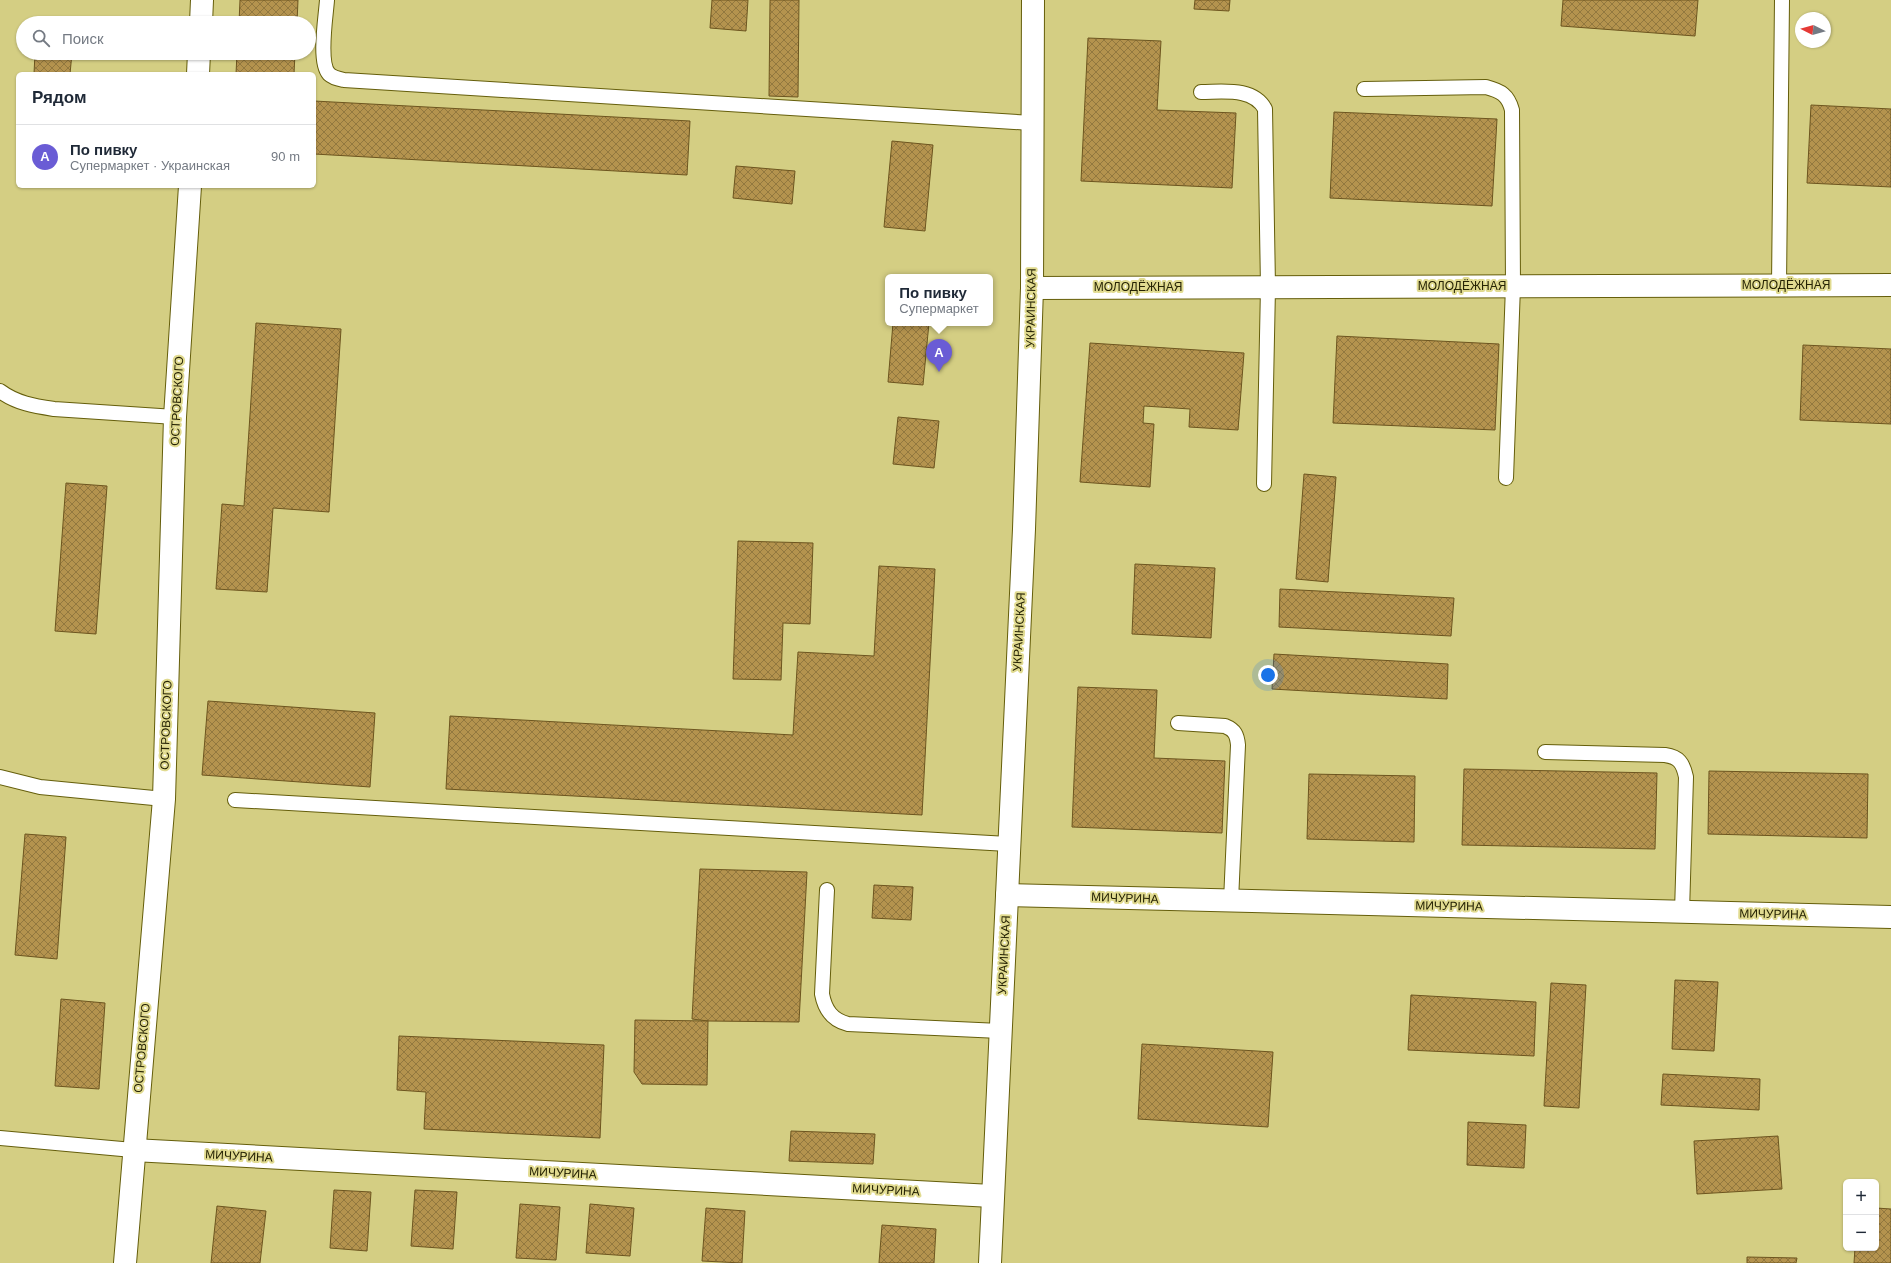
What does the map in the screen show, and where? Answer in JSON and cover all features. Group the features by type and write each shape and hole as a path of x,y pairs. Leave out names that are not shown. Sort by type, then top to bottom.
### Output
{"street":[{"path":"201,16 202,0"},
{"name":"УКРАИНСКАЯ","path":"990,1263 1008,844 1024,529 1032,288 1033,0"},
{"path":"198,72 199,60"},
{"name":"ОСТРОВСКОГО","path":"125,1263 133,1150 164,799 175,417 190,188"},
{"name":"МОЛОДЁЖНАЯ","path":"1032,288 1891,285"},
{"name":"МИЧУРИНА","path":"1007,895 1891,917"},
{"name":"МИЧУРИНА","path":"133,1150 992,1196"}],"lane":[{"path":"327,0 324,58 329,74 335,78 344,80 1032,123"},
{"path":"1779,285 1782,0"},
{"path":"1364,89 1486,88 1496,90 1510,100 1512,110 1513,286 1506,478"},
{"path":"1201,92 1244,93 1261,102 1265,109 1268,287 1264,484"},
{"path":"0,391 10,399 34,406 54,409 175,417"},
{"path":"1178,723 1226,726 1233,729 1237,736 1238,745 1231,901"},
{"path":"1545,752 1665,755 1673,756 1680,761 1684,768 1686,777 1682,912"},
{"path":"0,777 40,787 164,799"},
{"path":"235,800 1008,844"},
{"path":"828,890 822,994 824,1005 831,1015 839,1021 848,1024 1000,1031"},
{"path":"0,1138 133,1150"}],"building":[{"path":"240,0 298,0 297,16 239,16"},
{"path":"712,0 748,0 746,31 710,28"},
{"path":"770,0 799,0 798,97 769,96"},
{"path":"1195,0 1230,0 1229,11 1194,9"},
{"path":"1563,0 1698,0 1695,36 1561,26"},
{"path":"1088,38 1161,41 1157,110 1236,113 1232,188 1081,181"},
{"path":"35,60 71,60 70,72 34,72"},
{"path":"237,60 295,60 294,72 236,72"},
{"path":"316,101 690,121 687,175 316,154"},
{"path":"1811,105 1891,109 1891,187 1807,183"},
{"path":"1334,112 1497,119 1492,206 1330,198"},
{"path":"892,141 933,145 925,231 884,227"},
{"path":"736,166 795,171 792,204 733,198"},
{"path":"256,323 341,329 329,512 273,508 267,592 216,589 222,504 244,506"},
{"path":"893,326 929,326 923,385 888,382"},
{"path":"1337,336 1499,344 1495,430 1333,423"},
{"path":"1090,343 1244,353 1238,430 1189,427 1190,409 1144,406 1143,423 1154,424 1150,487 1080,482"},
{"path":"1803,345 1891,349 1891,424 1800,420"},
{"path":"898,417 939,421 934,468 893,464"},
{"path":"1304,474 1336,477 1328,582 1296,579"},
{"path":"66,483 107,486 96,634 55,631"},
{"path":"738,541 813,543 810,624 783,623 781,680 733,679"},
{"path":"1135,564 1215,568 1211,638 1132,634"},
{"path":"879,566 935,569 922,815 446,789 450,716 793,735 798,652 874,656"},
{"path":"1280,589 1454,598 1451,636 1279,627"},
{"path":"1274,654 1448,664 1447,699 1272,689"},
{"path":"1078,687 1157,690 1154,758 1225,761 1222,833 1072,827"},
{"path":"208,701 375,713 370,787 202,775"},
{"path":"1464,769 1657,773 1655,849 1462,845"},
{"path":"1709,771 1868,774 1867,838 1708,834"},
{"path":"1309,774 1415,776 1414,842 1307,839"},
{"path":"25,834 66,837 57,959 15,955"},
{"path":"700,869 807,872 799,1022 708,1021 692,1019"},
{"path":"874,885 913,887 911,920 872,918"},
{"path":"1675,980 1718,982 1714,1051 1672,1049"},
{"path":"1551,983 1586,985 1579,1108 1544,1106"},
{"path":"1411,995 1536,1002 1534,1056 1408,1050"},
{"path":"61,999 105,1003 99,1089 55,1086"},
{"path":"635,1020 708,1021 707,1085 642,1084 634,1072"},
{"path":"399,1036 604,1045 600,1138 424,1129 426,1092 397,1090"},
{"path":"1142,1044 1273,1052 1268,1127 1138,1119"},
{"path":"1663,1074 1760,1079 1759,1110 1661,1105"},
{"path":"1468,1122 1526,1125 1524,1168 1467,1165"},
{"path":"791,1131 875,1134 873,1164 789,1161"},
{"path":"1778,1136 1782,1189 1697,1194 1694,1141"},
{"path":"334,1190 371,1192 367,1251 330,1248"},
{"path":"415,1190 457,1192 453,1249 411,1246"},
{"path":"520,1204 560,1207 556,1260 516,1258"},
{"path":"590,1204 634,1208 630,1256 586,1253"},
{"path":"217,1206 266,1211 260,1263 211,1263"},
{"path":"706,1208 745,1211 742,1263 702,1261"},
{"path":"1879,1208 1891,1209 1891,1263 1854,1263 1855,1251 1879,1251"},
{"path":"882,1225 936,1229 934,1263 879,1263"},
{"path":"1747,1257 1797,1258 1796,1263 1747,1263"}],"place":[{"name":"По пивку","path":"939,372"}]}
